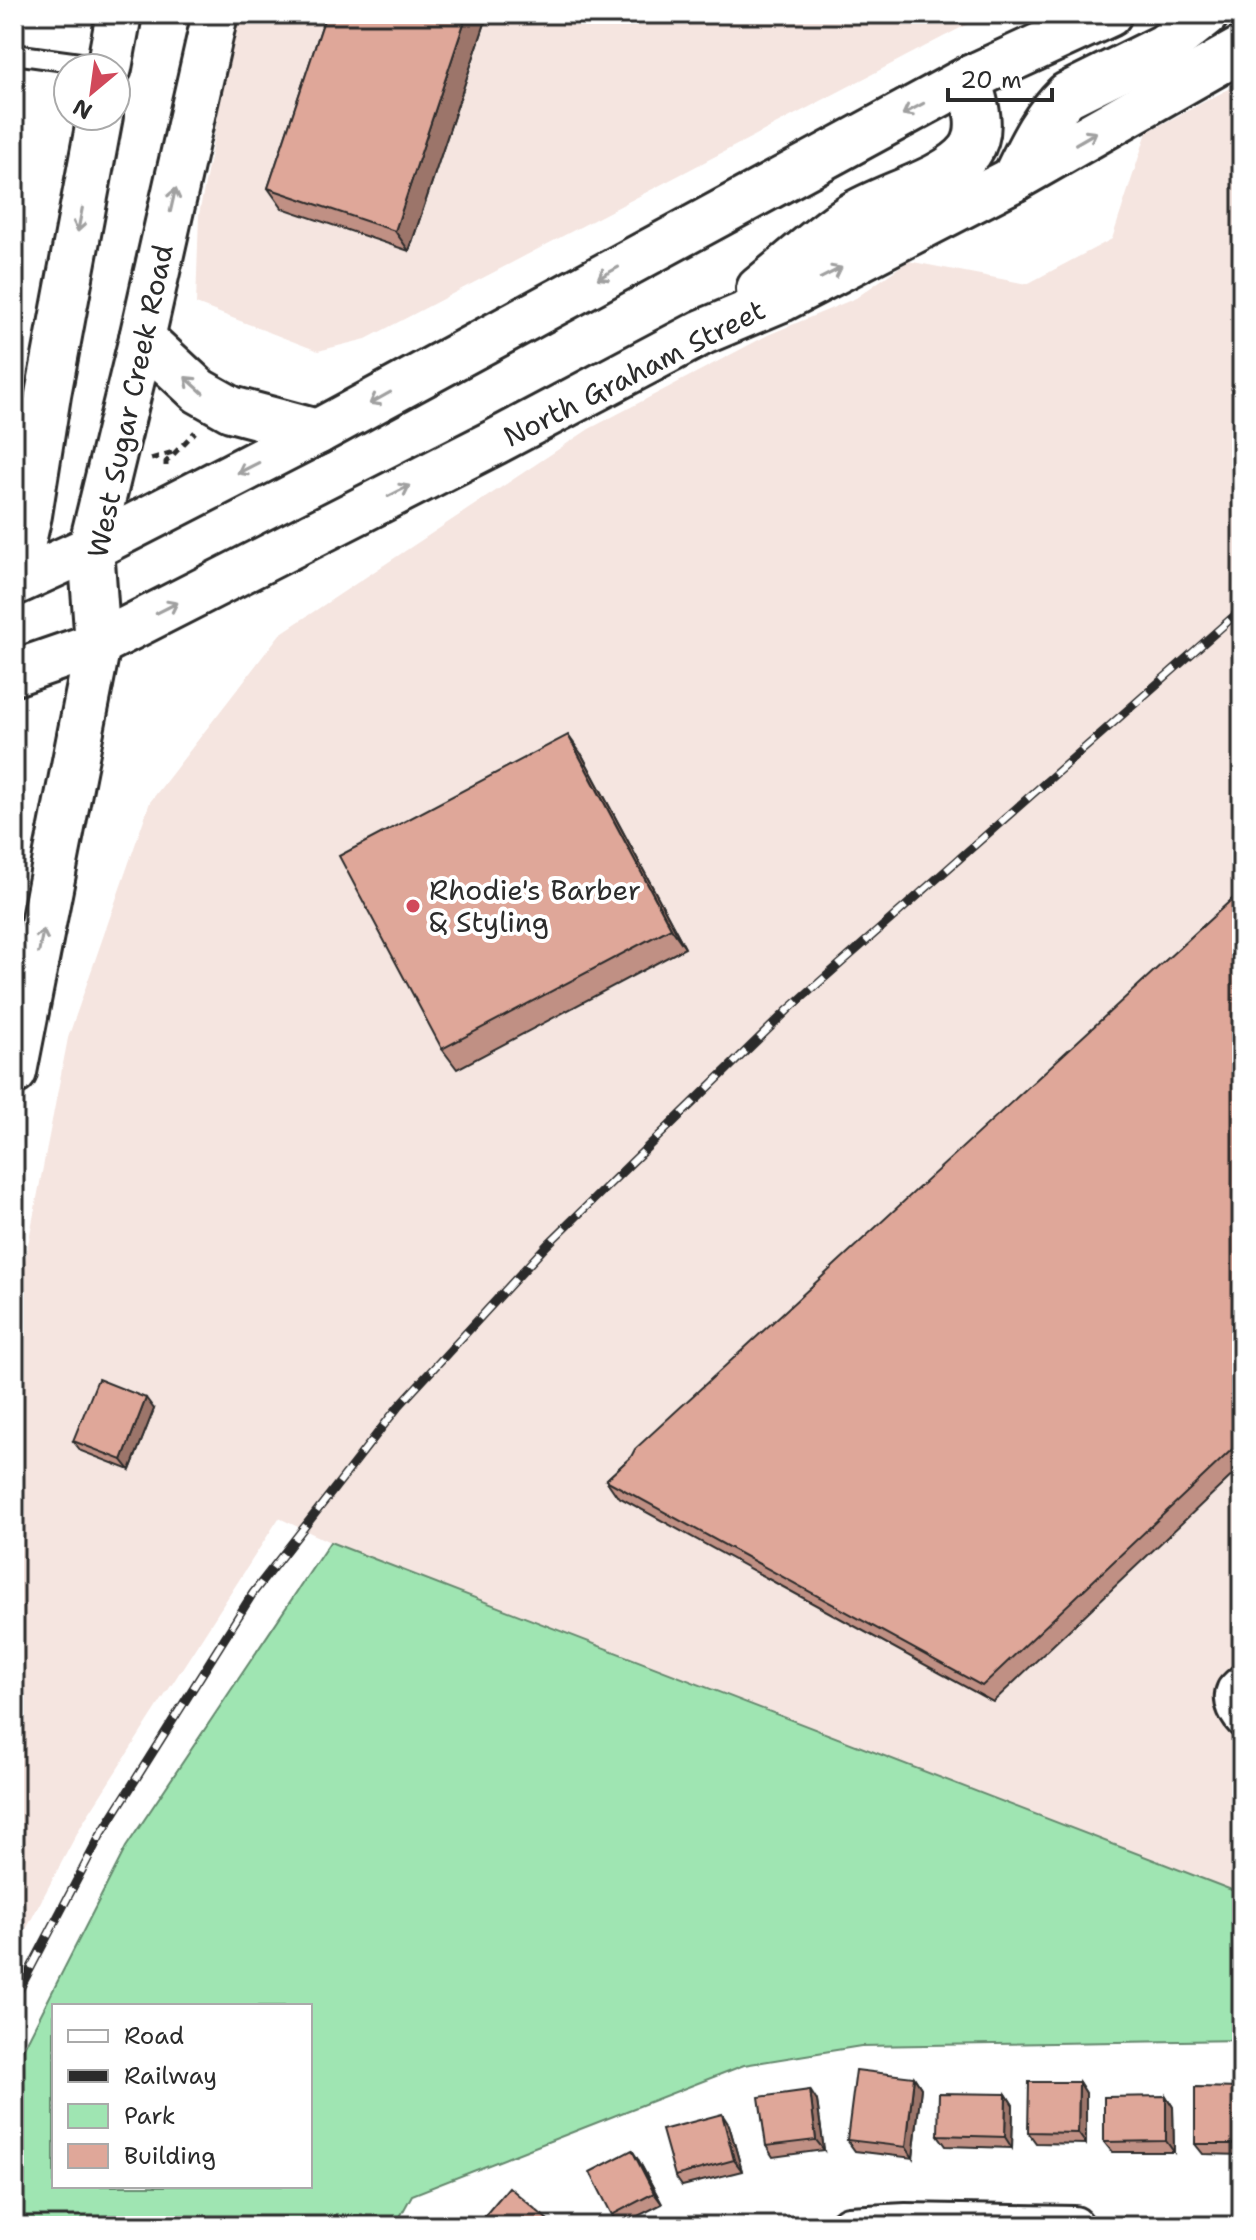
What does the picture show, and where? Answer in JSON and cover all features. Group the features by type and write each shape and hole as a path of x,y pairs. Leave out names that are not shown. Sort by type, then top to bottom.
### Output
{"main road":[{"path":"112,52 119,14"},
{"name":"West Sugar Creek Road","path":"14,1072 98,644 91,548 215,14"},
{"path":"14,582 91,548 317,432 968,79 1109,14"},
{"path":"1014,179 1037,133 1067,95 1164,47 1206,14"},
{"name":"North Graham Street","path":"14,673 98,644 495,442 703,332 782,299 1014,179 1242,49"},
{"path":"703,332 852,216 952,168 971,149 978,128 977,109 968,79"},
{"path":"14,582 29,515 31,406 96,132"},
{"path":"142,338 199,391 231,409 317,432"}],"street":[{"path":"849,2226 906,2223 1074,2226"}],"lane":[{"path":"14,54 52,60"},
{"path":"1242,1672 1227,1687 1225,1704 1242,1730"}],"path":[{"path":"166,462 201,425"},
{"path":"142,462 177,451"},
{"path":"158,457 166,462"},
{"path":"166,462 167,472"}],"shaded area":[{"path":"237,14 987,14 366,339 318,351 196,304 199,215"},
{"path":"1242,82 1242,1894 330,1542 279,1518 82,1824 14,1952 14,1317 68,1038 150,802 280,634 589,429 768,335 856,298 908,261 1027,284 1112,239 1147,132"}],"green space":[{"path":"330,1542 1242,1894 1242,2040 861,2046 744,2065 412,2195 395,2226 14,2226 14,2067 126,1847"}],"building":[{"path":"326,14 467,14 395,231 268,188"},
{"path":"568,735 671,928 442,1049 339,856"},
{"path":"1242,890 1242,1440 982,1686 606,1480 631,1457 635,1449"},
{"path":"98,1379 146,1398 122,1460 73,1441"},
{"path":"856,2070 914,2077 906,2147 847,2140"},
{"path":"1029,2082 1079,2082 1078,2133 1028,2132"},
{"path":"1195,2087 1242,2088 1242,2144 1195,2144"},
{"path":"810,2090 816,2140 766,2146 759,2097"},
{"path":"939,2093 1006,2094 1005,2137 938,2135"},
{"path":"1166,2096 1166,2141 1104,2142 1104,2097"},
{"path":"722,2114 734,2160 675,2176 662,2130"},
{"path":"632,2150 654,2193 612,2215 590,2172"},
{"path":"509,2187 555,2226 476,2226"}],"railway":[{"path":"14,2000 100,1836 253,1593 398,1407 547,1245 788,1010 1242,609"}],"place":[{"name":"Rhodie's Barber & Styling","path":"413,906"}]}
